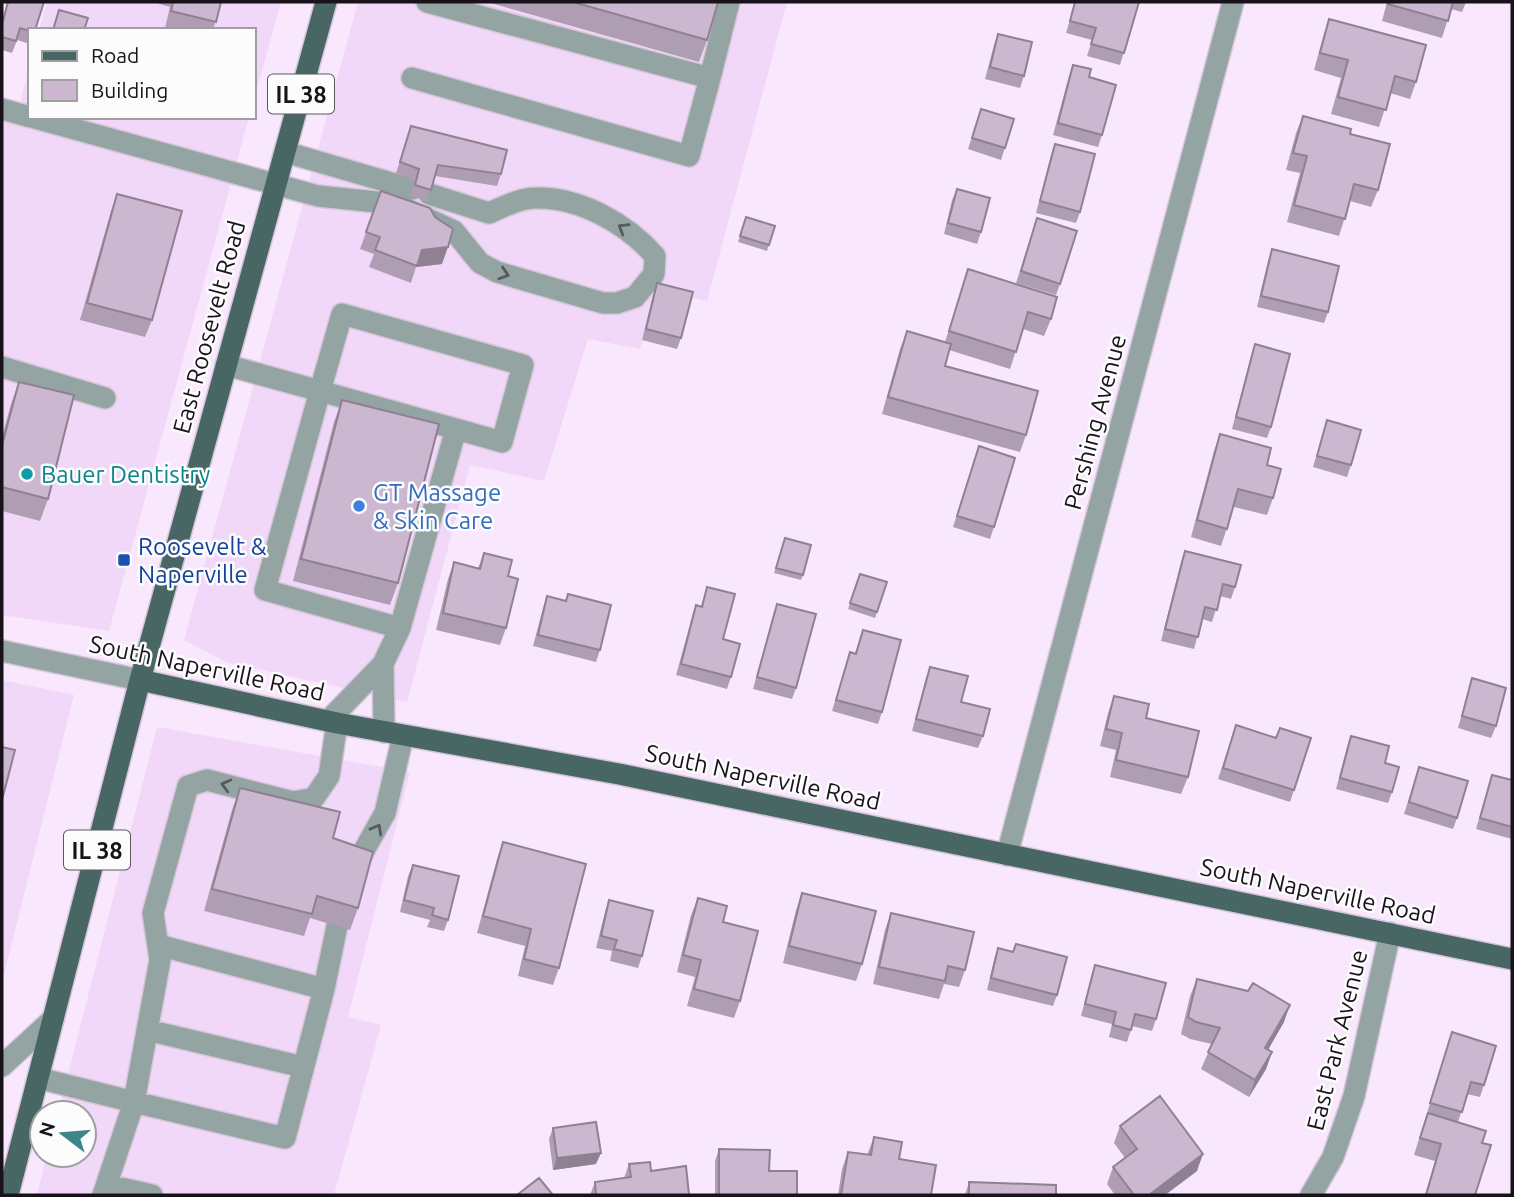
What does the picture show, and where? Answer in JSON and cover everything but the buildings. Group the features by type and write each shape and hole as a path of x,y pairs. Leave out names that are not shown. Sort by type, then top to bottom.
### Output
{"main road":[{"name":"East Roosevelt Road","path":"8,1195 140,680 326,2"},
{"name":"South Naperville Road","path":"140,680 393,734 583,767 1512,959"}],"street":[{"path":"427,2 709,78"},
{"path":"412,78 689,156 729,2"},
{"name":"Pershing Avenue","path":"1007,855 1233,2"},
{"path":"2,109 28,116"},
{"path":"45,119 86,125 275,186 318,196 396,204 454,231 480,263 497,272 603,303 617,303 635,298 654,274 655,256 639,238 588,209 534,197 489,213 285,152"},
{"path":"226,365 320,391 502,442 523,365 342,314 320,391 265,590 400,628"},
{"path":"2,367 106,398"},
{"path":"152,1195 105,1190 134,1102 160,960 153,913 188,786 207,780 293,803 314,798 329,776 333,722 383,664 400,628 456,429"},
{"name":"South Naperville Road","path":"2,651 140,680"},
{"path":"354,870 385,813 393,734 383,664"},
{"path":"38,1078 285,1138 324,989 337,926"},
{"name":"East Park Avenue","path":"1311,1195 1333,1157 1348,1118 1390,933"},
{"path":"158,945 324,989"},
{"path":"2,1066 53,1019"},
{"path":"147,1030 303,1067"}],"shaded area":[{"path":"47,2 281,2 256,93 256,28 40,28"},
{"path":"358,2 787,2 707,301 657,290 640,349 588,339 544,481 470,465 407,702 226,662 184,640"},
{"path":"28,73 28,119 248,119 109,631 2,615 2,99 20,103"},
{"path":"2,680 74,695 2,983"},
{"path":"157,727 410,772 348,1017 381,1025 334,1195 37,1195 44,1169 98,1169 98,1099 62,1099"}],"place":[{"name":"Bauer Dentistry","path":"27,474"},
{"name":"GT Massage & Skin Care","path":"359,506"},
{"name":"Roosevelt & Naperville","path":"124,560"}]}
